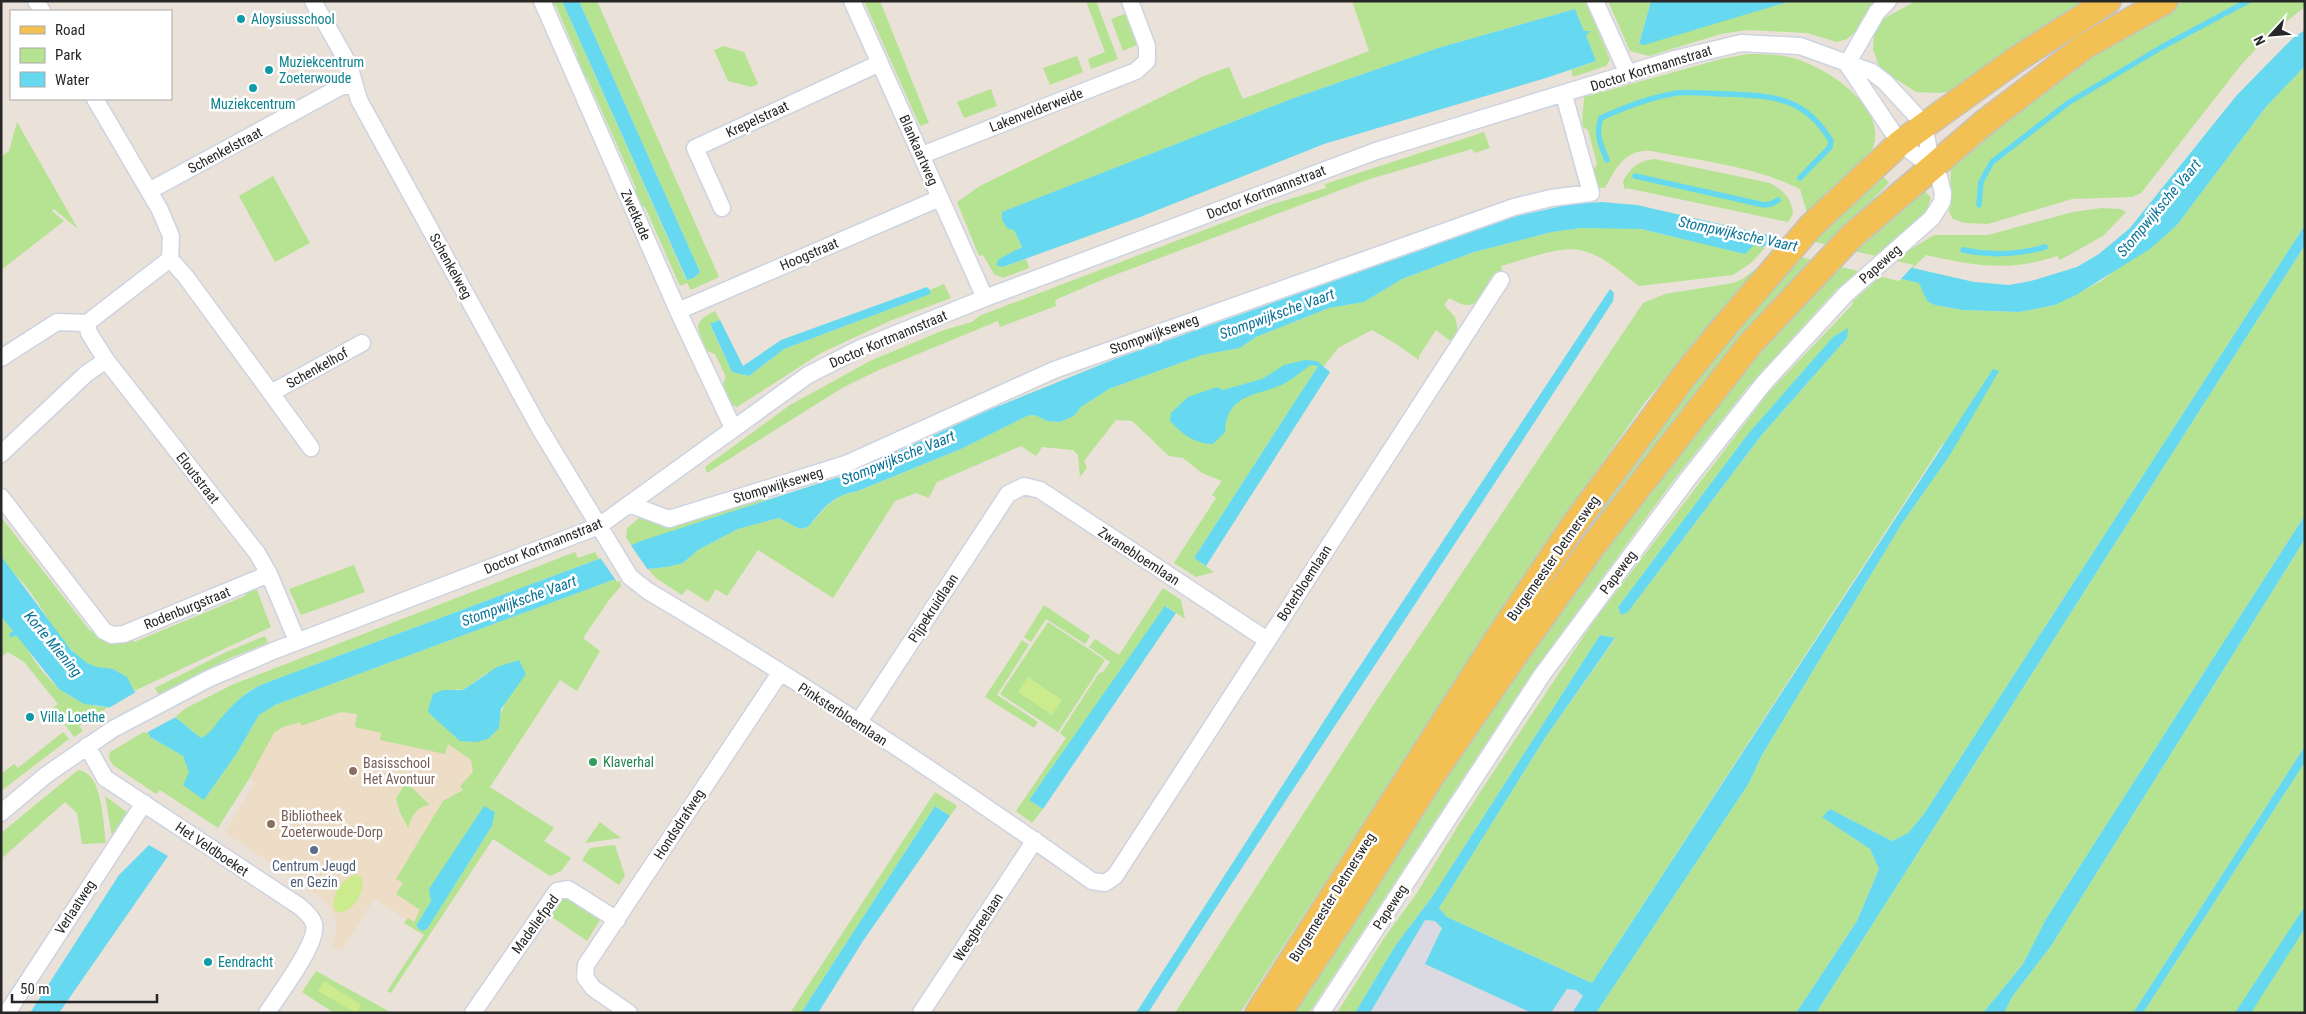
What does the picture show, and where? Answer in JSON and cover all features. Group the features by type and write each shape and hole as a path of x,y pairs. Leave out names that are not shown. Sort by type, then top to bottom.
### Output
{"main road":[{"path":"1900,143 2017,59 2108,1"},
{"path":"1932,167 2027,88 2085,46 2165,1"},
{"name":"Burgemeester Detmersweg","path":"1258,1013 1496,641 1573,526 1685,374 1810,226 1900,143"},
{"name":"Burgemeester Detmersweg","path":"1279,1013 1352,903 1431,777 1587,554 1751,343 1852,236 1932,167"}],"street":[{"name":"Schenkelweg","path":"313,1 349,65 360,100 535,421 599,526"},
{"name":"Zwetkade","path":"542,1 678,311 733,428"},
{"name":"Blankaartweg","path":"852,1 985,298"},
{"name":"Lakenvelderweide","path":"922,155 1136,71 1147,61 1147,46 1130,1"},
{"path":"1595,1 1628,74"},
{"path":"1888,1 1877,12 1847,64 1900,143 1932,167"},
{"name":"Doctor Kortmannstraat","path":"1,813 46,775 87,746 123,723 208,679 297,641 599,526 808,375 862,348 985,298 1376,151 1564,95 1675,59 1741,43 1800,46 1872,72 1885,82 1924,124"},
{"name":"Krepelstraat","path":"722,208 695,148 880,63"},
{"name":"Schenkelstraat","path":"150,191 342,86 355,85"},
{"name":"Stompwijkseweg","path":"629,504 669,519 846,464 1054,370 1514,207 1551,198 1591,193 1564,95"},
{"path":"1,358 58,322 87,323 170,259 171,236 150,191 96,100"},
{"path":"1924,124 1932,167"},
{"name":"Papeweg","path":"1321,1013 1542,675 1687,480 1758,391 1839,302 1932,218 1942,202 1942,185 1932,167"},
{"name":"Hoogstraat","path":"678,311 940,198"},
{"name":"Schenkelhof","path":"170,259 186,277 311,448"},
{"name":"Boterbloemlaan","path":"1105,883 1115,876 1501,280"},
{"name":"Eloutstraat","path":"87,323 89,333 106,360 254,549 270,574 297,641"},
{"name":"Schenkelhof","path":"271,393 362,343"},
{"path":"1,454 86,374 106,360"},
{"name":"Zwanebloemlaan","path":"1008,494 1024,486 1040,490 1267,640"},
{"name":"Pijpekruidlaan","path":"858,723 1008,494"},
{"name":"Rodenburgstraat","path":"1,497 104,631 112,635 124,634 270,574"},
{"name":"Pinksterbloemlaan","path":"599,526 630,577 648,591 858,723 1035,840 1092,881 1105,883"},
{"name":"Hondsdrafweg","path":"629,1013 592,988 585,977 586,965 780,673"},
{"name":"Het Veldboeket","path":"87,746 105,778 305,911 314,924 313,941 267,1013"},
{"name":"Verlaatweg","path":"7,1013 144,803"},
{"name":"Weegbreelaan","path":"921,1013 1035,840"},
{"name":"Madeliefpad","path":"473,1013 557,891 568,889 616,920"}],"shaded area":[{"path":"315,696 418,724 471,760 481,807 416,926 375,899 341,951 332,946 336,931 336,921 326,902 225,832 255,782 234,769 267,718"},
{"path":"1425,920 1435,921 1442,927 1426,964 1532,1013 1370,1013"},
{"path":"1567,989 1576,990 1583,996 1572,1013 1551,1013"}],"green space":[{"path":"546,1 562,1 686,279 694,278 700,272 579,1 597,1 719,277 691,290 687,283 680,286 645,207 637,206 632,193 636,188 587,78 579,75 574,63 577,55 556,6 547,4"},
{"path":"864,1 880,1 929,123 920,126"},
{"path":"1086,1 1096,1 1118,59 1091,69 1088,59 1105,52"},
{"path":"1352,1 1586,1 1610,60 1606,66 1573,77 1571,70 1596,61 1575,9 1438,48 1294,98 1003,212 1022,247 1000,259 1003,267 1026,259 1029,268 1003,278 994,274 983,255 979,256 957,202 980,186 1204,76 1229,67 1243,99 1369,51"},
{"path":"1608,1 1651,1 1639,43 1791,1 1874,1 1855,32 1847,39 1837,42 1807,33 1748,30 1721,34 1649,56 1630,51"},
{"path":"1916,1 2087,1 1954,90 1941,93 1916,92 1885,72 1878,64 1873,49 1874,35 1881,20"},
{"path":"2184,1 2305,1 2305,7 2269,35 2241,65 2141,193 2132,197 2072,199 1988,224 1965,223 1953,219 1949,212 1951,170 1961,151 2122,35"},
{"path":"1125,14 1137,45 1123,51 1111,19"},
{"path":"724,46 744,52 758,84 751,87 728,81 714,50"},
{"path":"1747,54 1770,54 1793,58 1824,71 1855,94 1867,109 1874,124 1875,140 1868,157 1808,216 1800,189 1782,181 1727,165 1651,151 1634,153 1622,161 1605,188 1596,188 1593,170 1597,164 1588,130 1583,127 1582,123 1584,97 1721,59"},
{"path":"1077,56 1083,72 1050,85 1043,68"},
{"path":"2305,66 2305,225 1924,814 1908,833 1892,841 1830,809 1823,817 1870,849 1879,869 1857,921 1796,1013 1596,1013 1749,783 1762,755 1901,525 1950,455 1943,443 1592,983 1447,917 1439,908 1545,738 1615,639 1600,635 1432,897 1395,946 1355,1013 1337,1013 1384,938 1417,893 1459,824 1593,622 1769,392 1852,305 1853,301 1882,275 1920,283 1935,305 1962,310 2020,312 2055,305 2101,281 2177,225 2266,107","holes":["1847,338 1760,437 1628,612 1618,607 1748,434"]},
{"path":"991,89 997,106 964,118 957,102"},
{"path":"17,122 78,229 54,209 52,211 64,221 1,270 1,157 9,151"},
{"path":"1484,132 1490,148 1474,153 1472,149 1370,179 1104,279 1055,300 1056,306 1000,327 998,321 879,370 842,388 707,473 705,467 790,405 870,361 944,330 972,322 979,316 1270,205 1326,188 1325,184"},
{"path":"1655,159 1770,183 1789,199 1793,214 1788,222 1626,188 1625,191 1623,181 1632,168 1644,161"},
{"path":"1878,171 1889,183 1738,340 1311,945 1519,619 1711,352"},
{"path":"273,176 310,243 275,262 239,196"},
{"path":"1924,190 1931,198 1926,212 1835,291 1748,387 1673,481 1530,676 1309,1013 1291,1013 1505,680 1726,389 1838,269 1898,210"},
{"path":"2102,208 2120,209 2126,212 2103,236 2060,260 2057,256 2023,264 1992,266 1926,255 1913,268 1894,263 1908,251 1934,235 1988,235 2073,212"},
{"path":"1610,227 1641,229 1679,238 1753,244 1765,248 1751,263 1733,275 1639,286 1606,261 1592,254 1575,249 1554,251 1501,266 1503,274 1476,303 1465,305 1449,298 1444,305 1455,317 1459,335 1453,343 1436,330 1419,356 1419,360 1372,330 1338,348 1324,366 1318,366 1194,558 1214,572 1196,577 1174,563 1216,498 1212,495 1222,481 1202,473 1183,458 1169,456 1132,421 1116,420 1084,461 1087,468 1080,477 1078,455 1073,450 1042,447 1036,456 1021,446 937,482 929,498 916,493 895,501 833,598 758,550 727,596 716,589 708,602 687,589 682,595 656,578 648,569 683,563 698,550 738,529 779,518 800,529 808,527 819,514 842,496 859,491 961,449 1027,416 1035,415 1047,421 1060,422 1074,416 1081,407 1109,389 1202,355 1240,348 1256,337 1329,308 1364,302 1402,279 1474,252 1552,232"},
{"path":"2305,245 2305,515 2046,919 2023,964 1983,1013 1816,1013"},
{"path":"1772,256 1646,401 1544,545 1240,1013 1175,1013 1376,701 1643,303 1665,294 1733,283 1743,279"},
{"path":"944,284 951,298 892,320 821,353 737,407 732,405 723,384 726,377 715,354 707,351 698,327 702,319 715,311 720,320 710,325 732,372 749,376 784,349 929,294 930,290"},
{"path":"765,496 767,500 632,546 626,538 627,528 643,515"},
{"path":"1,517 90,631 95,630 107,641 115,641 131,636 134,642 245,596 248,588 255,585 271,627 134,691 123,675 112,670 100,669 85,662 61,637 28,589 1,556"},
{"path":"2305,539 2305,746 2133,1013 2004,1013 2012,997 2051,946"},
{"path":"575,552 578,558 595,552 599,559 263,684 247,692 209,734 201,738 175,717 186,708 234,684"},
{"path":"354,565 365,592 301,615 289,589"},
{"path":"613,580 620,580 621,586 583,638 600,651 577,691 560,680 490,787 554,828 544,841 571,858 561,871 550,876 493,839 391,993 387,991 424,935 404,923 408,918 414,922 420,910 396,894 403,883 396,879 443,801 463,790 460,786 473,772 471,760 448,744 445,754 380,740 381,733 355,727 357,714 341,712 301,726 301,722 283,727 274,733 249,779 218,828 160,790 156,794 113,765 109,758 110,752 147,730 150,737 183,756 204,800 237,753 259,715 275,705","holes":["487,673 510,694 504,705 495,732 491,737 484,739 472,740 456,737 452,731 430,714 430,703 456,689 463,690","492,826 427,928 422,931 416,926 431,901"]},
{"path":"1163,588 1181,600 1185,619 1166,606 1029,800 1043,809 1032,823 1016,811 1066,738 1060,733 1099,673 1103,672 1110,662 1089,647 1095,639 1119,655"},
{"path":"1,595 28,651 53,683 69,695 87,704 108,707 79,726 83,731 74,737 53,708 58,704 24,662 8,652 1,657"},
{"path":"1044,605 1090,636 1085,644 1046,619 1031,642 1024,637"},
{"path":"1048,622 1105,660 1058,732 1000,694"},
{"path":"265,636 268,643 228,659 159,695 155,688 226,652"},
{"path":"1022,640 1029,645 997,695 1038,722 1034,728 985,697"},
{"path":"1028,677 1062,700 1052,715 1018,692"},
{"path":"63,732 69,739 1,791 1,774 14,764 18,768"},
{"path":"2305,762 2305,1013 2143,1013"},
{"path":"78,770 86,773 93,779 97,789 106,843 82,844 77,813 65,802 1,859 1,833"},
{"path":"409,785 430,805 415,812 408,828 399,810 396,798 404,786"},
{"path":"935,792 957,806 950,816 935,806 801,1013 790,1013"},
{"path":"105,796 128,813 112,837"},
{"path":"600,822 621,838 585,843"},
{"path":"615,845 625,876 619,885 582,860 590,848"},
{"path":"357,874 362,878 360,895 354,905 339,913 333,908 336,892 342,883"},
{"path":"566,896 601,918 587,941 549,915 555,905"},
{"path":"316,971 392,1013 334,1013 302,992"},
{"path":"324,981 361,1005 356,1013 318,991"}],"water":[{"path":"562,1 579,1 700,272 694,278 687,280"},
{"path":"1651,1 1791,1 1644,45 1639,44"},
{"path":"1575,9 1584,31 1591,31 1586,35 1596,61 1546,78 1324,144 1135,219 1003,267 996,265 999,259 1022,247 1014,230 1008,229 1002,220 1002,212 1294,98 1438,48"},
{"path":"2305,30 2305,66 2266,107 2177,225 2150,249 2076,295 2055,305 2020,312 1962,310 1935,305 1927,301 1919,283 1754,245 1745,254 1641,229 1582,228 1552,232 1474,252 1402,279 1364,302 1329,308 1256,337 1240,348 1202,355 1109,389 1081,407 1074,416 1060,422 1047,421 1035,415 1027,416 961,449 835,499 829,503 808,527 800,529 779,518 738,529 698,550 683,563 648,569 620,580 613,580 275,705 259,715 237,753 204,800 183,785 189,772 183,756 150,737 147,730 108,707 84,704 59,689 16,635 11,638 9,634 13,631 1,616 1,556 71,650 87,663 97,667 113,669 127,677 134,691 175,717 201,738 211,731 227,711 241,698 263,684 599,559 641,541 851,473 989,410 1115,359 1517,216 1571,204 1602,202 1637,205 1974,282 2009,285 2031,281 2077,267 2099,254 2130,228 2237,95 2293,38"},
{"path":"2305,225 2305,245 1816,1013 1796,1013 1857,921 1879,869 1870,849 1822,817 1830,809 1892,841 1908,833 1924,814"},
{"path":"927,287 930,290 930,294 784,349 749,376 732,372 710,324 720,320 743,366 781,340"},
{"path":"1610,289 1614,293 1613,301 1148,1013 1136,1013 1342,693"},
{"path":"1848,328 1847,338 1760,437 1628,612 1621,615 1618,607 1748,434 1833,337"},
{"path":"1305,360 1317,361 1330,372 1206,566 1194,558 1318,366 1311,365 1281,385 1240,401 1227,418 1225,432 1213,444 1200,442 1184,434 1170,421 1171,413 1188,397 1217,387 1223,390 1262,379 1284,365"},
{"path":"1993,369 1999,371 1950,455 1901,525 1762,755 1749,783 1596,1013 1572,1013 1583,996 1576,990 1567,989 1551,1013 1532,1013 1425,964 1442,928 1435,921 1425,920 1370,1013 1355,1013 1395,946 1432,897 1600,635 1615,638 1545,738 1439,908 1447,917 1592,983"},
{"path":"2305,515 2305,539 2051,946 2012,997 2004,1013 1983,1013 2023,964 2046,919"},
{"path":"1165,606 1176,613 1043,809 1029,800"},
{"path":"519,660 526,674 501,709 499,728 488,739 476,742 460,741 430,714 428,710 433,694 443,690 463,690 497,667"},
{"path":"2305,746 2305,762 2143,1013 2133,1013"},
{"path":"484,806 495,812 492,826 427,929 422,931 416,926 431,901 429,889"},
{"path":"935,806 950,816 863,941 818,1013 801,1013"},
{"path":"149,845 168,856 59,1013 30,1013 119,875"},
{"path":"2305,906 2305,928 2251,1013 2235,1013"}],"pier":[{"path":"1777,233 1914,265 1899,281 1763,248"},
{"path":"630,544 648,570 617,582 599,556"},
{"path":"136,692 176,717 146,733 107,709"}],"waterway":[{"path":"1979,205 1981,182 1992,162 2068,103 2162,47 2248,1"},
{"path":"1607,160 1600,139 1599,124 1601,118 1619,110 1677,93 1696,92 1759,96 1774,98 1799,107 1821,126 1831,141 1830,147 1800,178"},
{"path":"1635,176 1764,205 1778,200"},
{"path":"1963,250 2004,254 2045,247"}],"place":[{"name":"Aloysiusschool","path":"241,19"},
{"name":"Muziekcentrum Zoeterwoude","path":"269,70"},
{"name":"Muziekcentrum","path":"253,88"},
{"name":"Villa Loethe","path":"30,717"},
{"name":"Klaverhal","path":"593,762"},
{"name":"Basisschool Het Avontuur","path":"353,771"},
{"name":"Bibliotheek Zoeterwoude-Dorp","path":"271,824"},
{"name":"Centrum Jeugd en Gezin","path":"314,850"},
{"name":"Eendracht","path":"208,962"}],"water label":[{"name":"Stompwijksche Vaart","path":"2159,208"},
{"name":"Stompwijksche Vaart","path":"1738,234"},
{"name":"Stompwijksche Vaart","path":"1277,314"},
{"name":"Stompwijksche Vaart","path":"898,458"},
{"name":"Stompwijksche Vaart","path":"519,601"},
{"name":"Korte Miening","path":"53,644"}]}
